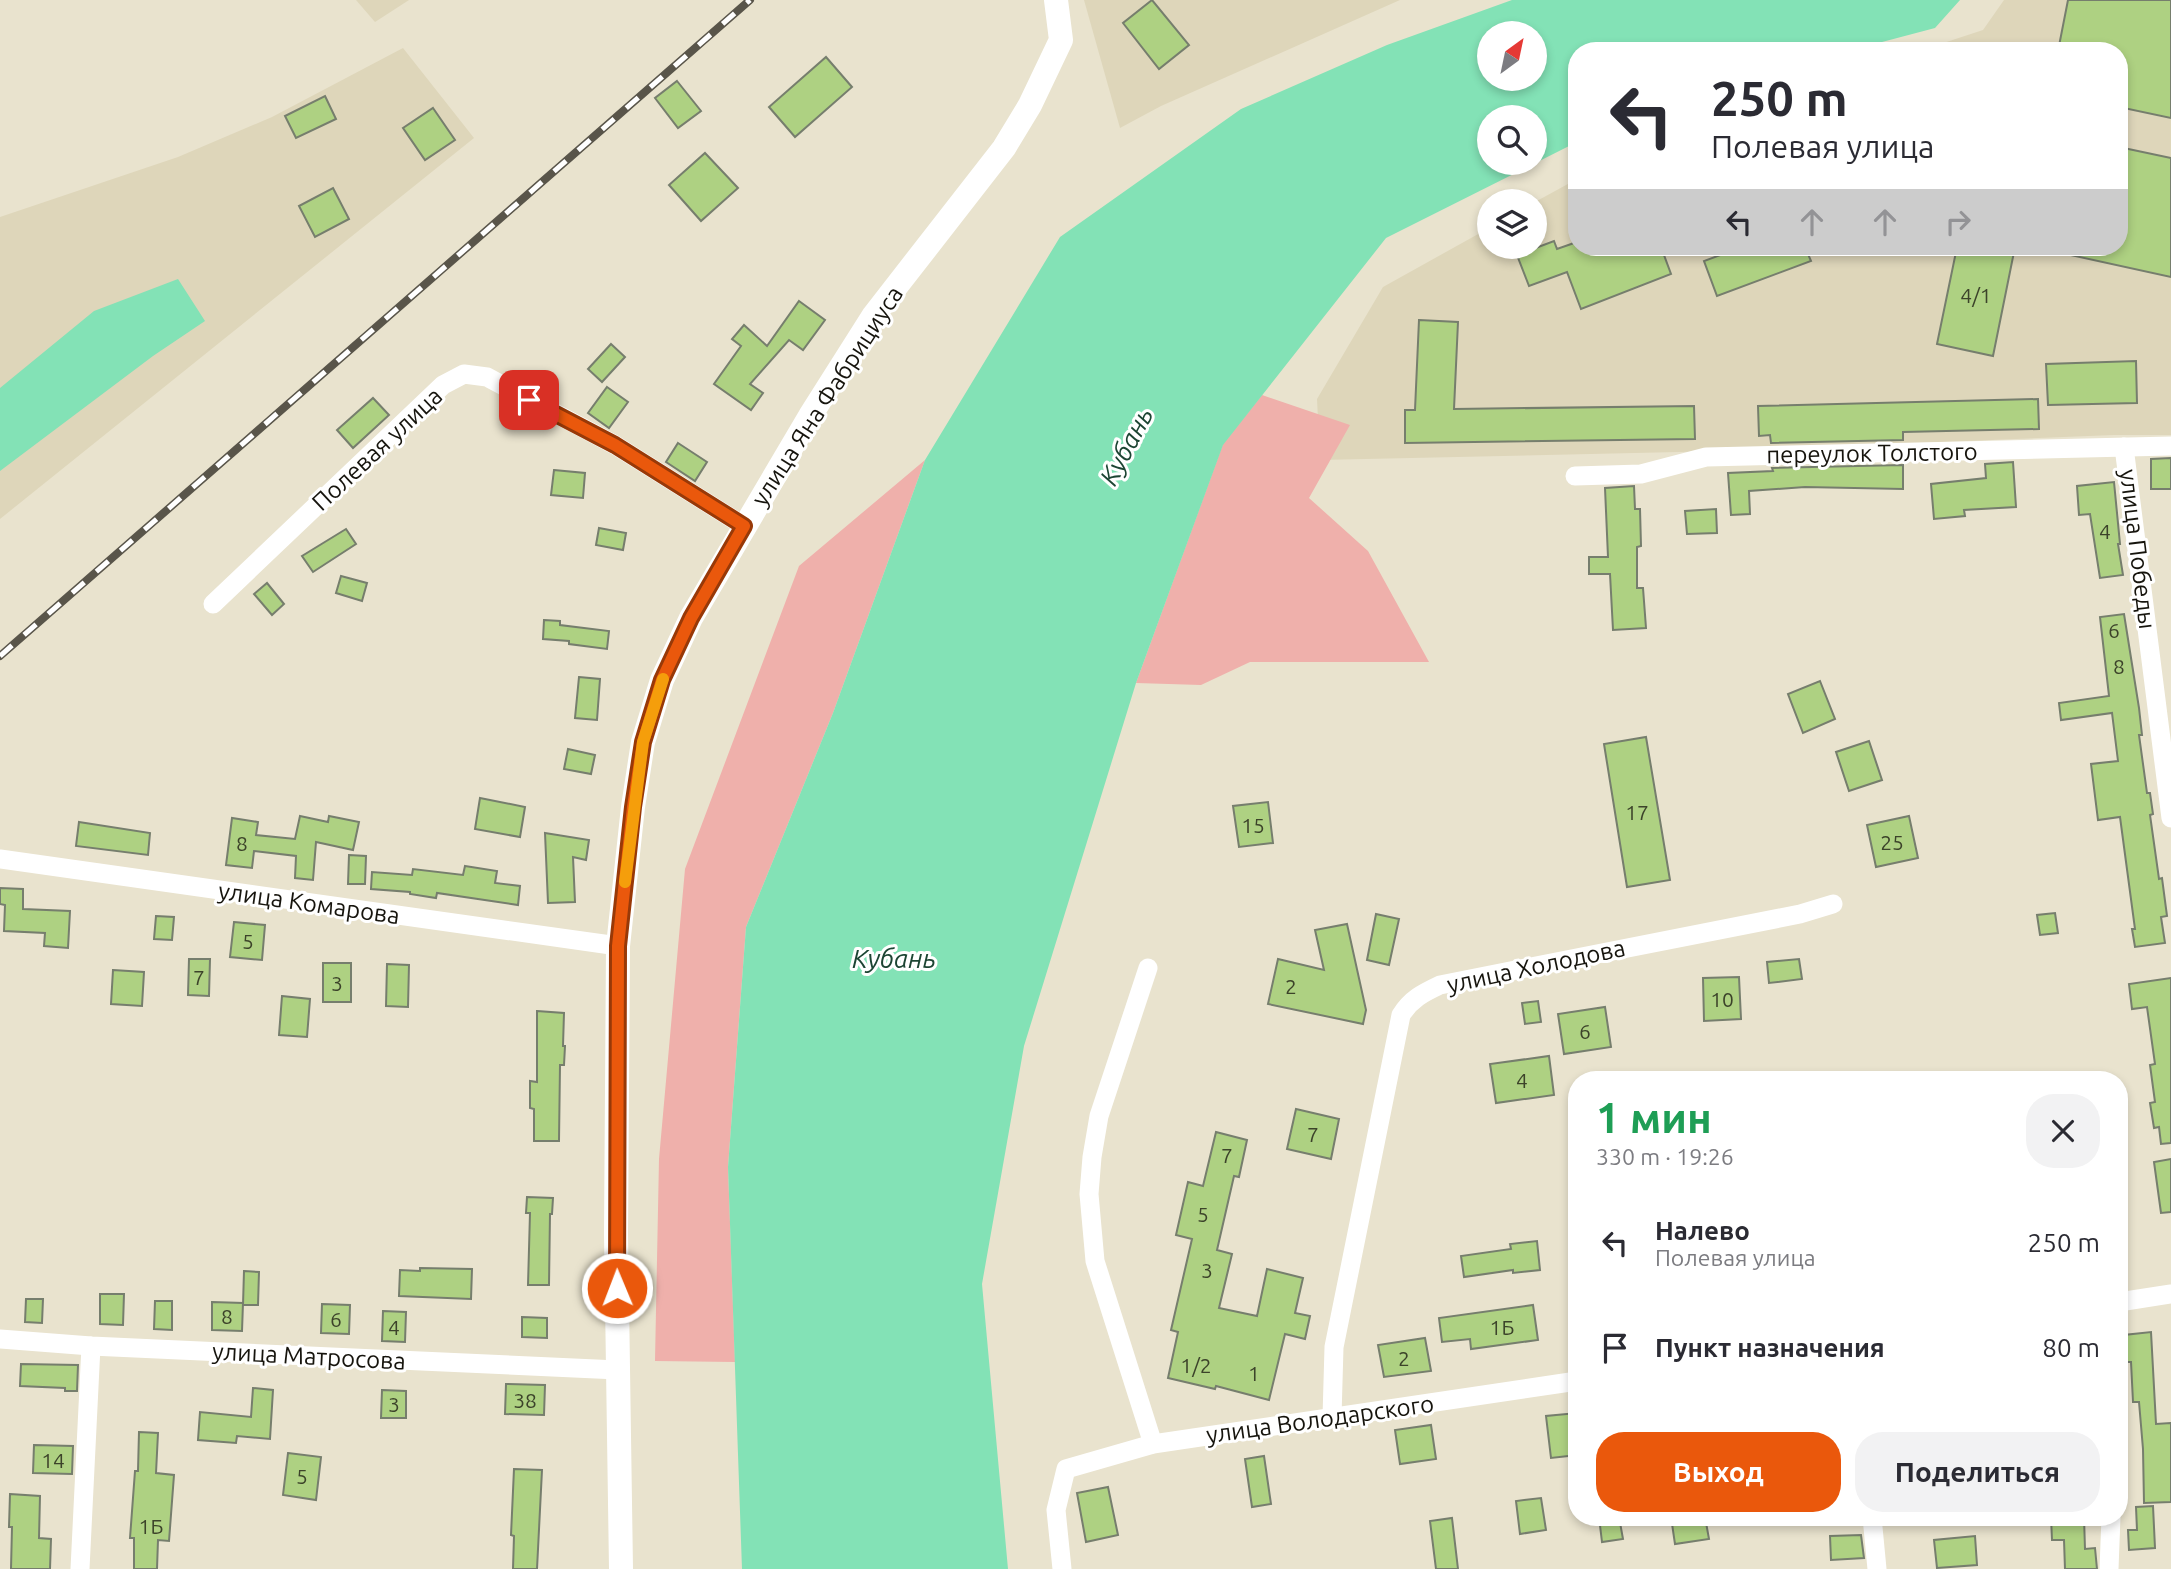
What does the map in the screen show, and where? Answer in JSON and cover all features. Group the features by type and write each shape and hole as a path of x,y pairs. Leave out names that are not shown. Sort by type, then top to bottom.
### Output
{"street":[{"name":"улица Яна Фабрициуса","path":"621,1569 616,1234 618,946 643,742 662,680 691,618 744,526 874,315 1004,148 1030,105 1061,40 1056,0"},
{"name":"Полевая улица","path":"213,604 443,385 464,374 487,377 615,445 744,526"},
{"name":"переулок Толстого","path":"1574,476 1641,474 1706,457 2171,446"},
{"name":"улица Победы","path":"2124,447 2171,818"},
{"name":"улица Комарова","path":"0,859 618,946"},
{"name":"улица Холодова","path":"1332,1417 1334,1347 1402,1015 1407,1006 1417,996 1440,985 1800,914 1833,904"},
{"path":"1148,968 1099,1116 1091,1157 1089,1194 1095,1261 1153,1444"},
{"path":"2128,1301 2171,1294"},
{"name":"улица Матросова","path":"0,1339 92,1346 618,1370"},
{"path":"80,1569 92,1346"},
{"name":"улица Володарского","path":"1062,1569 1056,1510 1066,1469 1153,1444 1568,1382"},
{"path":"1873,1526 1877,1569"},
{"path":"2109,1569 2111,1526"}],"shaded area":[{"path":"356,0 409,0 375,22"},
{"path":"1084,0 1400,0 1161,106 1120,128"},
{"path":"2004,0 2171,0 2171,435 1723,451 1320,460 1317,399 1383,287 1477,235 1477,259 1547,259 1547,195 1568,184 1568,256 2128,256 2128,42 1946,42 1983,30"},
{"path":"403,48 474,138 0,519 0,217 178,157 272,117"},
{"path":"1262,395 1350,425 1309,498 1368,551 1429,662 1250,662 1201,685 1136,683 1223,444"},
{"path":"925,460 833,713 746,927 728,1167 735,1362 655,1361 659,1159 685,869 799,566"}],"water":[{"name":"Кубань","path":"1512,0 1960,0 1935,28 1882,42 1568,42 1568,147 1547,157 1547,105 1477,105 1477,175 1511,175 1483,189 1477,189 1477,192 1386,238 1223,445 1136,683 1024,1046 982,1284 1008,1569 742,1569 728,1167 746,927 833,713 925,460 1060,237 1241,109 1387,45"},
{"path":"178,279 205,321 153,356 0,471 0,388 94,311"}],"building":[{"path":"1152,0 1189,45 1159,69 1123,23"},
{"path":"2068,0 2171,0 2171,118 2128,109 2128,42 2060,42"},
{"path":"826,57 852,87 795,137 769,107"},
{"path":"677,81 701,111 678,128 655,98"},
{"path":"325,96 336,119 296,138 285,116"},
{"path":"433,108 455,140 425,160 403,128"},
{"path":"2128,149 2171,158 2171,277 2075,256 2128,256"},
{"path":"705,153 738,188 701,221 669,185"},
{"path":"333,188 349,219 315,237 299,206"},
{"path":"1554,241 1557,249 1568,245 1568,256 1664,256 1671,274 1581,309 1567,272 1529,286 1519,259 1547,259 1547,244"},
{"path":"1718,256 1809,256 1811,261 1717,296 1704,261"},
{"path":"1955,256 2013,256 1993,356 1937,344"},
{"path":"799,301 825,320 803,350 789,340 750,384 763,393 751,410 714,384 741,346 732,339 744,325 767,346"},
{"path":"1419,320 1458,322 1454,409 1694,406 1695,439 1405,443 1405,410 1415,410"},
{"path":"611,344 625,357 602,382 588,369"},
{"path":"2136,361 2137,403 2048,405 2046,364"},
{"path":"607,387 628,402 609,428 588,413"},
{"path":"373,398 389,415 353,448 337,430"},
{"path":"2038,399 2039,429 1903,432 1903,440 1771,443 1770,435 1759,436 1758,406"},
{"path":"678,443 707,462 695,481 666,462"},
{"path":"2171,458 2171,489 2151,489 2151,459"},
{"path":"2013,462 2016,507 1964,510 1965,516 1934,519 1931,484 1986,478 1985,464"},
{"path":"1903,465 1903,489 1805,487 1749,491 1750,514 1731,515 1728,473 1773,471 1772,468"},
{"path":"554,470 585,473 583,498 551,495"},
{"path":"2114,482 2123,575 2100,578 2090,514 2079,515 2077,486"},
{"path":"1634,486 1635,509 1640,509 1641,546 1637,547 1637,588 1643,588 1646,628 1613,630 1610,574 1589,574 1589,557 1608,557 1605,488"},
{"path":"1716,509 1717,533 1687,534 1685,511"},
{"path":"599,528 626,533 623,550 596,545"},
{"path":"346,529 356,544 313,572 302,556"},
{"path":"341,576 367,583 362,601 336,593"},
{"path":"267,583 284,604 272,615 254,594"},
{"path":"2124,614 2139,708 2142,735 2139,735 2147,793 2150,793 2153,814 2150,815 2159,879 2162,878 2167,916 2161,917 2165,943 2135,947 2120,817 2098,820 2091,764 2118,761 2112,713 2061,720 2059,703 2109,696 2100,617"},
{"path":"544,620 560,621 560,625 609,631 607,649 543,639"},
{"path":"579,677 600,679 597,720 575,718"},
{"path":"1820,681 1835,719 1803,733 1788,694"},
{"path":"1646,737 1670,880 1627,887 1604,744"},
{"path":"1869,741 1882,780 1849,791 1836,752"},
{"path":"568,749 595,755 591,774 564,769"},
{"path":"480,798 525,807 520,837 475,829"},
{"path":"1268,802 1273,843 1239,847 1233,806"},
{"path":"300,816 328,822 329,816 359,822 353,850 316,842 313,880 295,878 296,856 254,851 252,868 226,865 232,818 258,822 256,835 295,839"},
{"path":"1909,816 1918,858 1876,867 1867,825"},
{"path":"79,822 150,833 148,855 76,846"},
{"path":"545,833 589,840 586,860 573,857 575,902 548,903"},
{"path":"349,855 366,856 365,884 348,884"},
{"path":"465,866 497,871 495,883 520,886 518,905 437,893 436,898 410,892 371,889 372,872 412,875 413,869 463,875"},
{"path":"0,888 23,889 23,909 70,911 68,948 44,946 45,933 4,931 5,905 0,904"},
{"path":"2055,913 2058,933 2040,935 2037,915"},
{"path":"1376,914 1399,919 1389,965 1367,960"},
{"path":"156,916 174,917 172,940 154,939"},
{"path":"234,922 265,925 262,960 230,957"},
{"path":"1347,924 1366,1010 1363,1024 1268,1004 1278,959 1324,970 1315,930"},
{"path":"189,959 210,959 209,996 188,995"},
{"path":"1799,959 1802,979 1769,983 1767,962"},
{"path":"323,963 351,963 351,1002 323,1002"},
{"path":"387,964 409,965 408,1007 386,1006"},
{"path":"113,970 144,972 142,1006 111,1004"},
{"path":"1739,977 1741,1019 1704,1021 1703,978"},
{"path":"2171,978 2171,1143 2161,1144 2159,1127 2154,1128 2150,1103 2155,1102 2150,1065 2155,1064 2147,1007 2132,1009 2129,984"},
{"path":"282,996 310,999 307,1037 279,1035"},
{"path":"1538,1001 1541,1022 1525,1024 1522,1003"},
{"path":"1605,1007 1611,1047 1564,1054 1558,1014"},
{"path":"537,1011 564,1013 565,1046 564,1065 560,1065 559,1141 534,1141 534,1109 530,1108 530,1081 537,1082"},
{"path":"1549,1056 1554,1095 1496,1103 1490,1064"},
{"path":"1296,1109 1339,1119 1331,1159 1287,1149"},
{"path":"1216,1132 1247,1140 1239,1177 1234,1176 1217,1250 1232,1254 1219,1308 1257,1316 1267,1269 1303,1278 1295,1313 1310,1316 1305,1339 1285,1334 1269,1400 1216,1386 1215,1389 1168,1378 1178,1332 1171,1330 1192,1239 1176,1235 1188,1182 1203,1186"},
{"path":"2171,1159 2171,1212 2161,1213 2154,1162"},
{"path":"527,1197 553,1198 550,1214 549,1285 528,1285 530,1213 526,1213"},
{"path":"1537,1241 1540,1270 1513,1273 1513,1270 1464,1277 1461,1256 1511,1249 1510,1244"},
{"path":"420,1268 472,1269 471,1299 399,1296 400,1270 420,1271"},
{"path":"244,1271 259,1272 258,1305 243,1305"},
{"path":"100,1294 124,1294 123,1325 100,1324"},
{"path":"26,1299 43,1299 42,1323 25,1322"},
{"path":"155,1301 172,1301 172,1330 154,1329"},
{"path":"212,1302 243,1303 242,1331 212,1330"},
{"path":"322,1304 350,1305 349,1334 321,1333"},
{"path":"1533,1305 1538,1340 1471,1349 1470,1339 1442,1342 1439,1318"},
{"path":"383,1311 406,1312 405,1342 382,1341"},
{"path":"522,1317 547,1318 547,1338 522,1337"},
{"path":"2151,1332 2156,1424 2171,1423 2171,1502 2144,1503 2139,1402 2133,1402 2128,1335"},
{"path":"1425,1338 1431,1371 1384,1377 1378,1345"},
{"path":"21,1364 78,1365 77,1391 20,1386"},
{"path":"506,1384 545,1385 544,1415 505,1414"},
{"path":"253,1388 273,1390 270,1439 237,1436 236,1443 198,1440 200,1412 251,1417"},
{"path":"382,1390 406,1391 406,1418 381,1418"},
{"path":"1568,1414 1568,1456 1551,1458 1546,1416"},
{"path":"1431,1425 1436,1459 1400,1464 1395,1430"},
{"path":"139,1432 158,1433 156,1473 174,1475 169,1541 158,1540 157,1569 134,1569 134,1538 130,1538 135,1471 138,1471"},
{"path":"34,1445 73,1446 72,1474 33,1473"},
{"path":"288,1453 321,1457 316,1500 283,1495"},
{"path":"1264,1456 1271,1504 1252,1507 1245,1459"},
{"path":"514,1469 542,1470 537,1569 513,1569 514,1536 511,1535"},
{"path":"1108,1487 1118,1535 1086,1542 1077,1493"},
{"path":"10,1494 40,1496 39,1538 51,1539 50,1569 11,1569"},
{"path":"1541,1498 1546,1530 1520,1534 1516,1501"},
{"path":"2153,1506 2155,1548 2129,1550 2128,1530 2137,1530 2136,1507"},
{"path":"1452,1518 1458,1569 1436,1569 1430,1521"},
{"path":"1600,1526 1621,1526 1623,1539 1602,1542"},
{"path":"1672,1526 1707,1526 1709,1539 1675,1544"},
{"path":"2051,1526 2084,1526 2085,1549 2095,1548 2097,1569 2065,1569 2064,1540 2052,1540"},
{"path":"1861,1535 1864,1558 1831,1560 1830,1536"},
{"path":"1975,1536 1977,1565 1937,1568 1934,1540"}],"railway":[{"path":"0,656 750,0"}],"slow traffic":[{"path":"625,882 643,742 663,679"}],"route":[{"path":"529,400 615,445 744,526 691,618 662,680 643,742 618,946 617,1288"}]}
